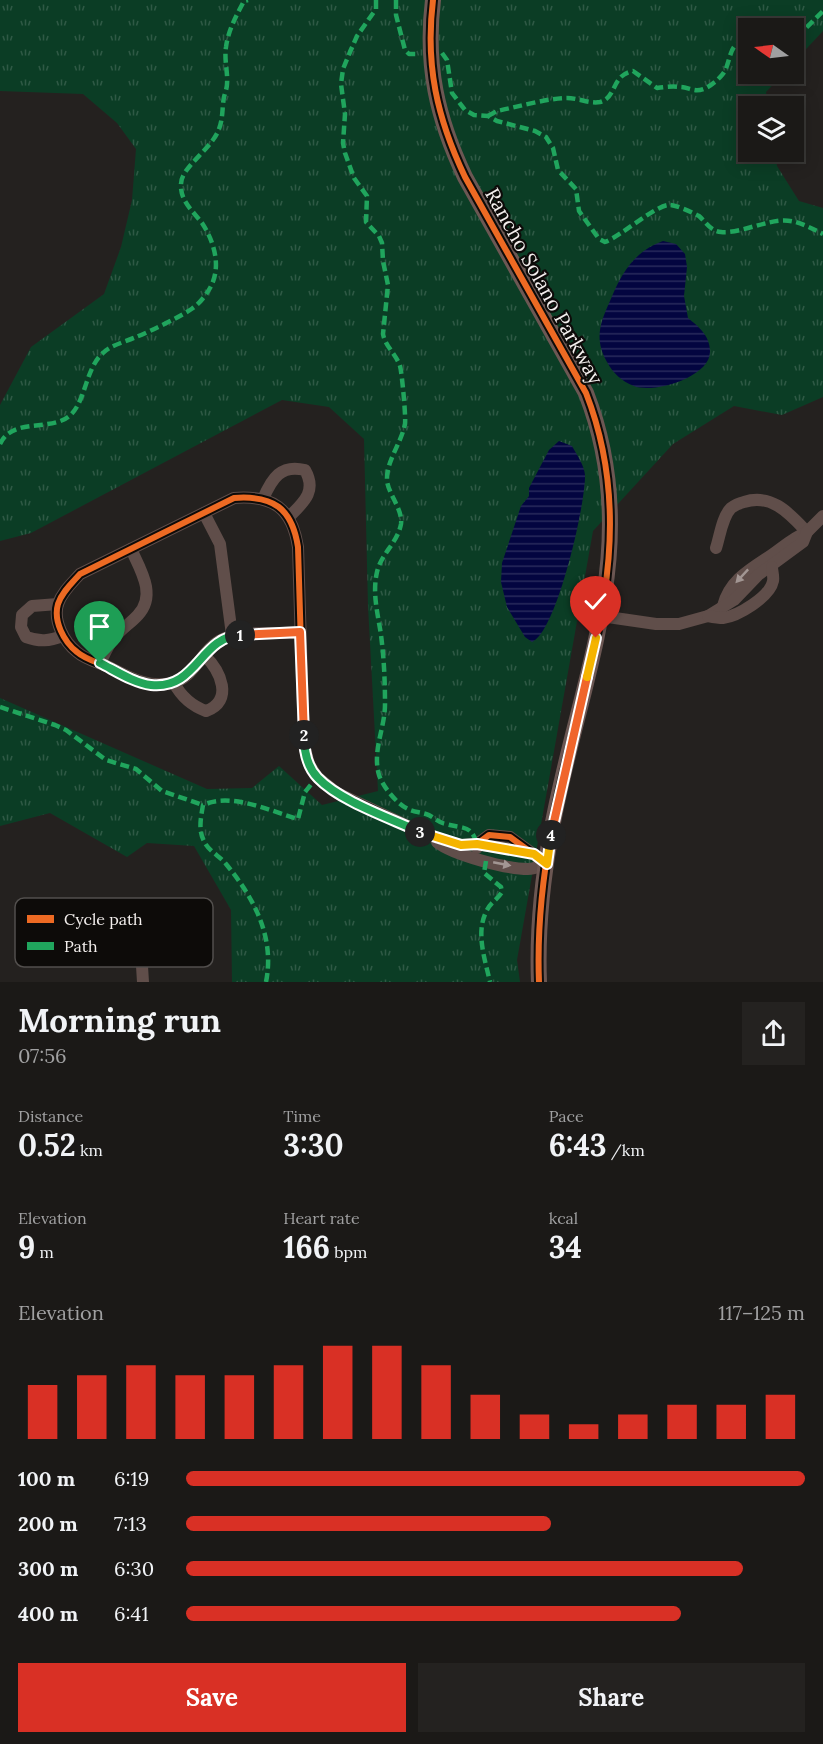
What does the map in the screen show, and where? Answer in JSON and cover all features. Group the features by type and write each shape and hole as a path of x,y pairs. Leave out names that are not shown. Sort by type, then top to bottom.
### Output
{"street":[{"name":"Rancho Solano Parkway","path":"433,0 430,22 432,76 437,104 449,144 465,177 581,384 597,422 610,490 611,537 601,616 551,833 540,859 539,982"},
{"path":"263,499 267,489 281,471 292,467 305,471 311,480 310,492 289,517"},
{"path":"300,632 232,635 218,642 184,678 174,683 152,685 137,681 79,654 63,636 58,621 58,604 68,587 80,574 234,498 252,496 278,505 289,517 295,529 298,547 304,745 309,764 317,777 337,793 429,836 461,845 477,844 489,835 510,837 540,859 530,870 460,854 443,847 429,836"},
{"path":"716,548 724,519 731,509 752,499 767,500 781,506 807,532"},
{"path":"204,513 220,544 232,635"},
{"path":"601,616 656,624 679,624 708,616 734,600 758,575 772,567 802,542 807,532 823,516"},
{"path":"723,606 726,593 749,569 768,558 796,536 807,532"},
{"path":"100,663 113,639 141,613 146,604 146,581 131,549"},
{"path":"708,616 724,618 741,612 755,603 769,590 773,581 772,567"},
{"path":"58,604 32,606 22,615 21,627 26,637 37,641 50,641 63,636"},
{"path":"174,683 178,691 194,707 206,711 216,707 222,697 223,687 213,664 204,655"},
{"path":"475,858 477,844"},
{"path":"142,967 143,982"}],"green space":[{"path":"0,0 823,0 823,31 804,51 804,18 738,18 738,84 774,84 766,92 767,96 738,96 738,162 776,162 799,201 823,208 823,397 782,415 734,406 673,444 593,531 517,960 520,982 232,982 231,910 194,846 147,843 127,857 50,813 0,826 0,698 207,789 252,788 279,766 322,805 378,791 368,606 364,439 329,407 282,400 31,533 0,541 0,405 31,347 104,294 121,247 132,200 136,149 117,123 83,94 0,91"}],"shaded area":[{"path":"663,241 676,244 685,254 687,267 684,296 688,318 706,336 710,351 708,360 691,376 667,385 643,388 625,382 612,370 603,354 600,331 606,309 624,273 636,257"},
{"path":"559,441 572,446 580,460 585,475 584,490 575,537 560,592 541,633 532,642 525,637 507,607 501,582 502,563 521,506 529,496 529,488 549,450"}],"marked path":[{"path":"0,444 12,431 57,422 72,414 92,369 106,350 187,312 196,306 210,288 216,272 213,246 202,223 185,201 181,184 186,171 210,144 219,129 227,86 225,57 227,41 238,12 244,1 248,0"},
{"path":"376,0 376,9 357,36 350,52 343,69 341,84 345,114 343,143 345,153 354,178 367,196 366,222 379,236 382,243 388,285 383,334 400,366 405,413 405,424 387,474 390,492 400,513 401,524 397,537 382,559 376,580 375,596 383,652 385,695 377,766 384,785 399,803 443,823 466,828 472,833 477,844"},
{"path":"396,0 396,15 405,50 409,54 419,54"},
{"path":"804,29 823,11"},
{"path":"488,116 497,111 559,98 600,102 609,96 621,77 633,71 657,88 684,87 702,90 722,75 733,48 738,43"},
{"path":"442,53 447,60 452,93 465,110 474,115 488,116 497,121 535,131 546,137 553,148 558,170 576,189 579,211 599,239 605,242 656,210 669,205 699,216 711,228 721,232 786,220 802,224 823,234"},
{"path":"0,707 66,730 106,760 136,769 162,791 203,805"},
{"path":"266,982 267,949 260,919 236,877 204,841 201,828 203,805 214,802 238,802 298,819 305,792 317,777"},
{"path":"486,861 484,873 501,887 502,892 490,905 483,918 482,946 490,982"}],"cycle path":[{"path":"433,0 432,69 440,112 447,134 465,177 586,393 603,450 610,505 608,560 601,614 563,777 545,870 541,907 539,982"},
{"path":"300,632 227,637 212,646 186,676 171,683 155,684 133,678 81,655 64,637 58,624 57,611 62,596 80,574 234,498 260,499 270,502 278,507 291,522 298,547 304,745 309,764 317,777 337,793 429,836 461,845 477,844 489,835 510,837 547,864"}],"route":[{"path":"100,663 137,681 152,685 174,683 184,678 210,648 232,635 300,632 304,745 309,764 317,777 337,793 429,836 461,845 477,844 534,854 547,864 551,833 596,638"}]}
